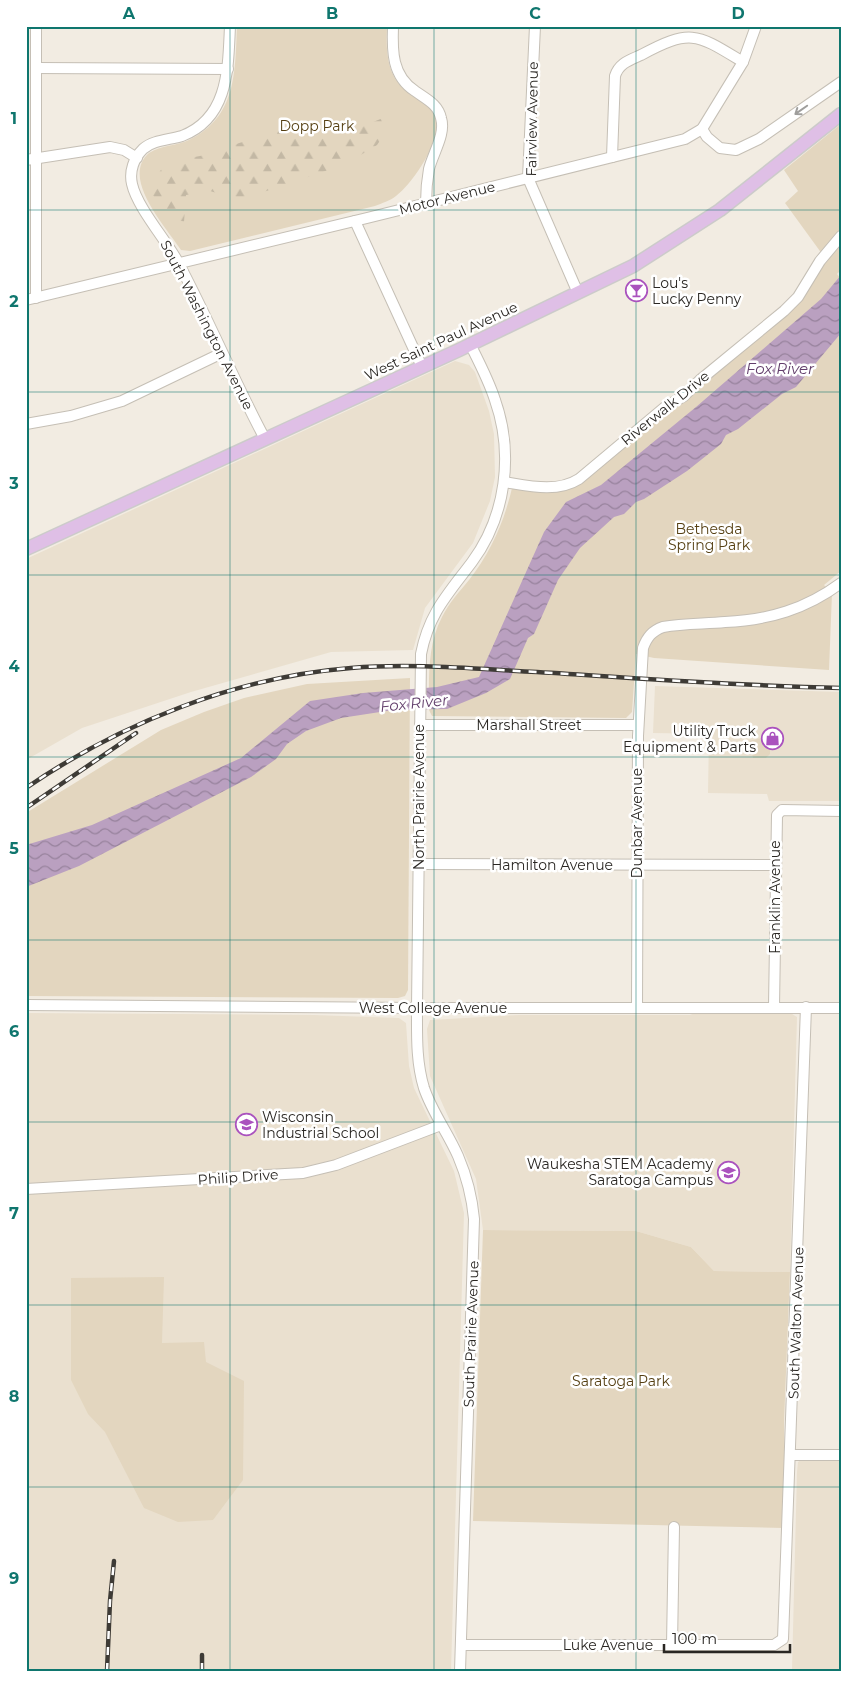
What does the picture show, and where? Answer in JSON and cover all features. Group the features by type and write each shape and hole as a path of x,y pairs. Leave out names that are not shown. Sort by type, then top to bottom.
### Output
{"main road":[{"name":"West Saint Paul Avenue","path":"26,549 422,367 633,266 707,220 841,114"}],"street":[{"path":"31,299 31,159 36,68 36,26"},
{"path":"31,159 110,147 124,150 137,158 143,149 152,143 184,135 207,119 222,97 228,69 230,26"},
{"path":"394,26 392,48 398,72 414,90 432,102 442,120 441,133 429,170 426,203"},
{"name":"Fairview Avenue","path":"535,26 528,178 578,293"},
{"path":"756,26 743,62 702,129 707,137 720,148 742,148 759,140 841,82"},
{"path":"612,157 615,76 619,66 664,42 686,37 712,43 743,62"},
{"path":"36,68 228,69"},
{"name":"Motor Avenue","path":"31,299 684,139 702,129"},
{"name":"South Washington Avenue","path":"137,158 131,175 134,189 178,263 265,439"},
{"path":"355,221 422,367"},
{"name":"Riverwalk Drive","path":"504,482 551,487 565,486 579,479 665,407 684,396 700,380 784,312 798,297 820,261 841,236"},
{"name":"North Prairie Avenue","path":"417,1008 421,654 431,619 483,544 494,519 504,482 505,446 500,416 493,392 470,344"},
{"path":"26,424 70,416 122,401 222,353"},
{"name":"Dunbar Avenue","path":"637,1007 638,725 643,648 646,640 656,630 672,625 727,622 774,616 813,602 841,583"},
{"name":"Marshall Street","path":"420,725 638,725"},
{"name":"Franklin Avenue","path":"774,1007 777,815 782,810 841,811"},
{"name":"Hamilton Avenue","path":"418,864 775,865"},
{"name":"West College Avenue","path":"26,1005 417,1008 841,1008"},
{"name":"South Walton Avenue","path":"783,1639 806,1007"},
{"name":"South Prairie Avenue","path":"417,1008 417,1046 420,1074 429,1102 457,1155 466,1178 474,1219 460,1671"},
{"name":"Philip Drive","path":"26,1189 308,1172 336,1165 441,1125"},
{"path":"791,1455 841,1455"},
{"path":"672,1645 674,1527"},
{"name":"Luke Avenue","path":"461,1645 774,1645 783,1639"}],"shaded area":[{"path":"455,361 469,365 475,372 489,411 494,434 495,477 490,501 473,543 425,608 413,650 331,652 191,692 82,728 26,760 26,559"},
{"name":"Utility Truck Equipment & Parts","path":"655,686 841,692 841,801 769,801 767,794 708,793 709,734 653,733"},
{"path":"26,1013 314,1015 399,1018 406,1023 409,1066 414,1088 454,1171 464,1213 451,1671 26,1671"},
{"path":"695,1013 792,1014 797,1017 790,1272 714,1271 691,1247 636,1231 483,1230 476,1179 430,1076 427,1029 430,1020 519,1015 690,1015"},
{"path":"801,1460 841,1460 841,1671 792,1671 797,1472 798,1462"}],"green space":[{"name":"Dopp Park","path":"237,26 387,26 387,53 395,79 408,92 431,107 436,120 433,144 427,156 420,169 396,196 375,206 190,251 181,250 148,202 142,189 141,163 149,153 158,148 189,140 205,130 216,119 225,106 234,76"},
{"path":"383,118 390,126 377,145 346,164 240,200 210,191 186,195 184,222 165,215 148,187 167,162 200,156 282,129 308,140 348,132"},
{"name":"Bethesda Spring Park","path":"841,124 841,270 837,274 841,279 841,571 824,585 832,593 829,670 654,658 636,654 632,712 626,718 432,716 429,710 429,674 431,651 437,628 448,607 477,569 490,548 501,525 512,488 567,489 777,322 825,258 785,203 798,191 784,170"},
{"path":"410,678 408,990 405,996 398,998 26,996 26,813 161,730 204,712 244,698 307,684"},
{"path":"766,737 770,741 770,754 766,758 753,758 752,754 747,754 746,746 749,741"},
{"name":"Saratoga Park","path":"483,1230 636,1231 691,1247 714,1271 790,1272 784,1422 784,1528 473,1521"},
{"path":"164,1277 162,1343 204,1342 206,1362 244,1381 243,1480 213,1520 178,1522 144,1508 105,1432 88,1414 71,1380 71,1278"}],"water":[{"name":"Fox River","path":"841,275 841,333 796,387 782,394 738,429 726,435 721,444 687,471 644,499 636,502 624,514 614,517 580,548 558,580 534,634 528,638 510,679 486,693 447,709 393,710 341,718 306,731 287,744 276,759 251,777 79,866 26,887 26,845 92,825 241,758 310,701 363,693 437,687 479,677 544,532 566,502 601,485 696,407 821,299"}],"railway":[{"path":"26,788 101,743 181,707 265,681 308,673 351,668 421,666 727,684 841,688"},
{"path":"26,808 136,733"},
{"path":"107,1671 114,1561"},
{"path":"202,1655 202,1671"}],"place":[{"name":"Lou's Lucky Penny","path":"636,291"},
{"name":"Utility Truck Equipment & Parts","path":"772,739"},
{"name":"Wisconsin Industrial School","path":"246,1125"},
{"name":"Waukesha STEM Academy Saratoga Campus","path":"729,1172"}]}
